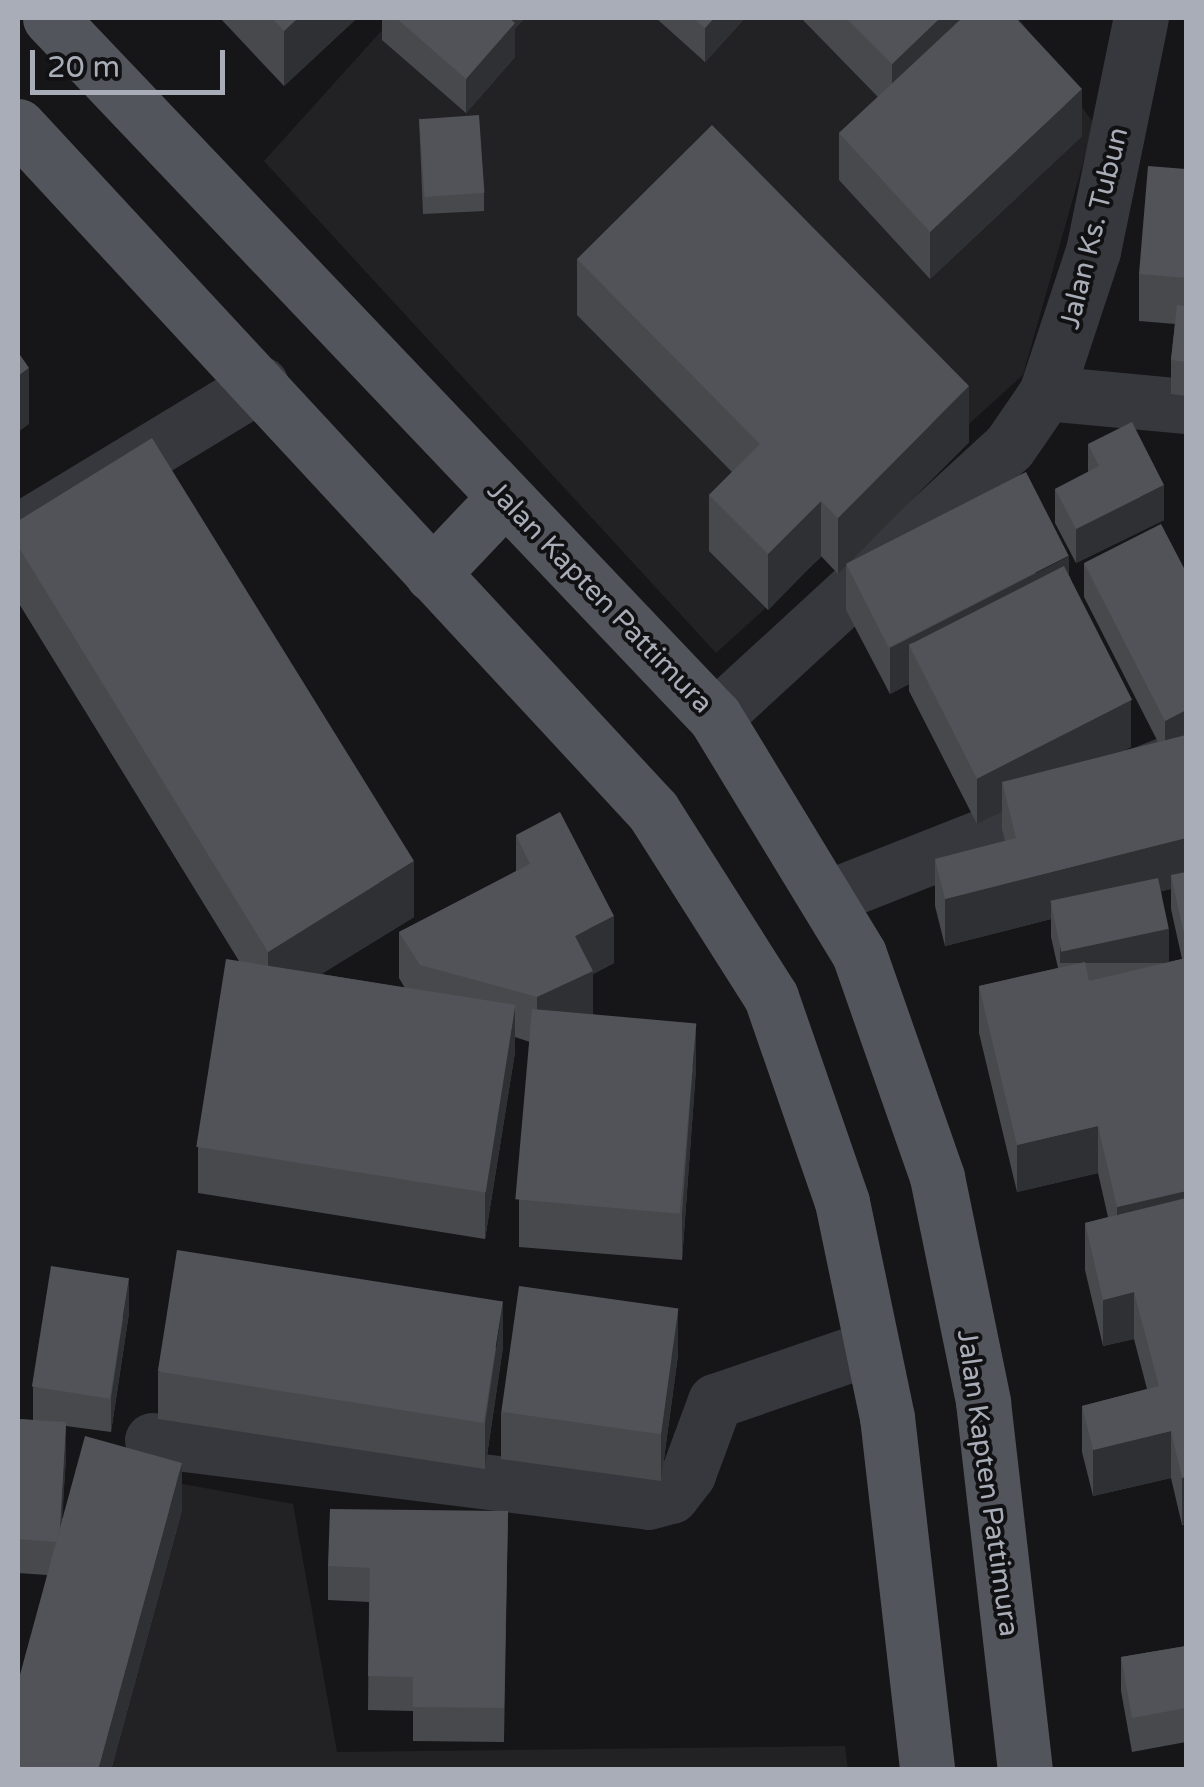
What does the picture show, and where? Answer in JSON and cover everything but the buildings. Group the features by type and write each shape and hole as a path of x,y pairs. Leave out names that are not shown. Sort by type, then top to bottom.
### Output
{"main road":[{"name":"Jalan Kapten Pattimura","path":"50,18 715,717 859,954 937,1177 983,1402 1025,1770"},
{"path":"18,126 262,384 653,811 771,997 842,1202 887,1417 927,1770"},
{"path":"432,574 505,497"}],"street":[{"name":"Jalan Ks. Tubun","path":"715,717 1009,447 1046,392 1088,269 1141,18"},
{"path":"18,531 262,384"},
{"path":"1046,392 1186,406"},
{"path":"826,898 1186,756"},
{"path":"152,1440 648,1502 672,1496 688,1474 715,1401 872,1347"}],"shaded area":[{"path":"393,18 1019,18 1094,124 1023,375 716,653 264,161"},
{"path":"88,1467 293,1504 337,1752 845,1746 848,1769 18,1770"}]}
